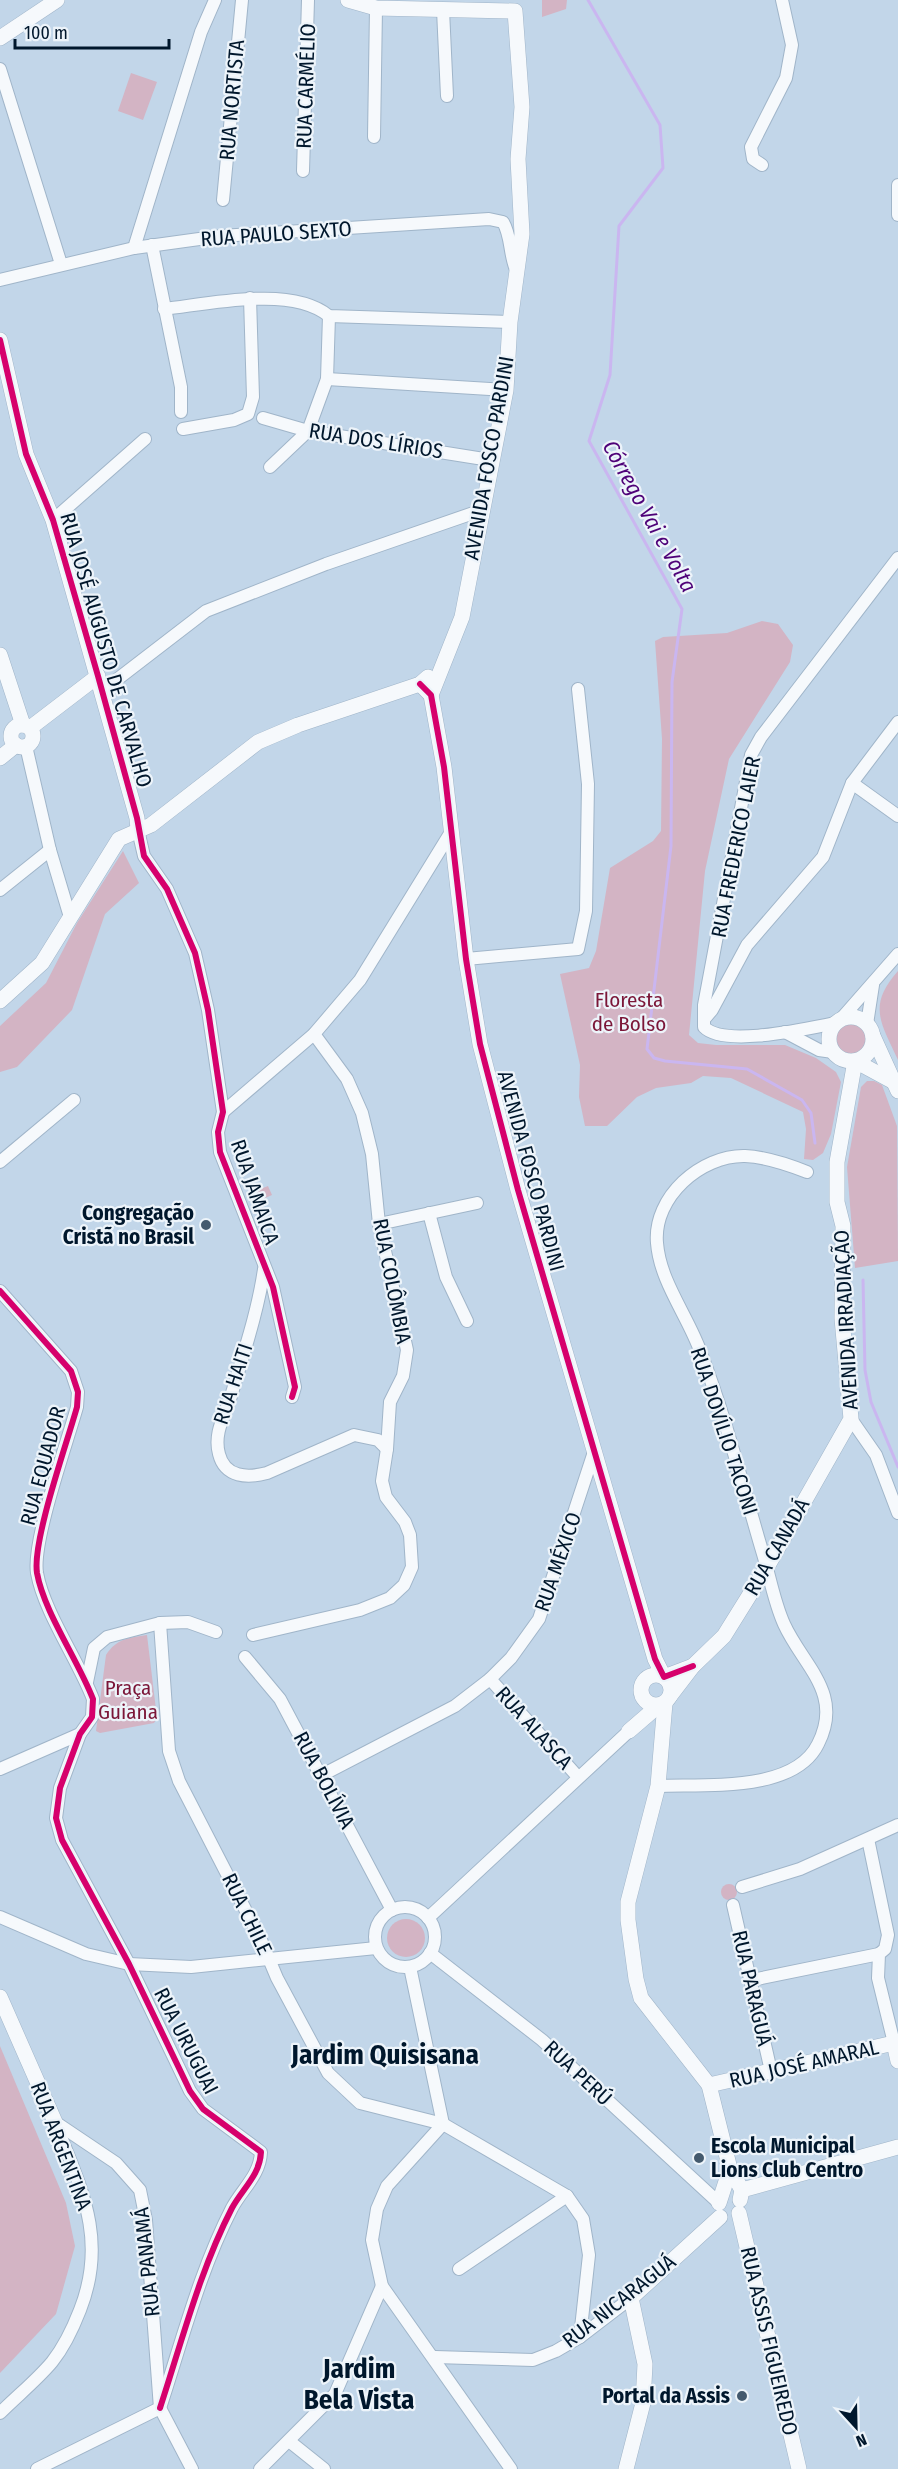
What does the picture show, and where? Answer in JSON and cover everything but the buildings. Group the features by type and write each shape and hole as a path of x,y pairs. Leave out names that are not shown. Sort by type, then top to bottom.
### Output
{"street":[{"path":"0,38 57,0"},
{"path":"134,248 201,32 215,0"},
{"name":"RUA NORTISTA","path":"223,200 242,0"},
{"name":"RUA CARMÉLIO","path":"303,171 308,0"},
{"path":"348,0 376,8 412,5 442,10 515,5"},
{"path":"762,165 753,159 751,147 786,78 792,45 782,0"},
{"name":"AVENIDA FOSCO PARDINI","path":"515,5 522,107 518,159 522,234 510,322 506,390 490,460 462,616 431,696 444,767 466,959 480,1044 518,1190 594,1452 655,1659 664,1677"},
{"path":"374,137 376,8"},
{"path":"442,10 447,96"},
{"path":"0,69 61,264"},
{"path":"898,185 898,215"},
{"name":"RUA PAULO SEXTO","path":"0,280 134,248 221,236 489,219 503,222 508,230 511,260 517,272"},
{"path":"152,245 181,387 181,412"},
{"path":"164,309 250,298 297,302 320,308 329,316 510,322"},
{"path":"183,429 234,420 248,414 254,398 250,298"},
{"path":"270,467 308,431 327,379 329,316"},
{"name":"RUA JOSÉ AUGUSTO DE CARVALHO","path":"0,340 26,454 53,520 137,818 138,830"},
{"path":"327,379 506,390"},
{"name":"RUA DOS LÍRIOS","path":"263,418 308,431 490,460"},
{"path":"53,520 146,439"},
{"path":"102,691 206,611 326,564 482,510"},
{"name":"RUA FREDERICO LAIER","path":"706,1017 704,1005 751,755 761,737 898,558"},
{"path":"0,655 16,727 11,739 21,745 70,917"},
{"path":"0,1001 42,963 120,839 152,825 258,742 298,725 420,684 445,662"},
{"path":"16,727 98,676"},
{"path":"420,684 431,696"},
{"path":"466,959 578,949 586,911 588,784 578,689"},
{"path":"895,1086 870,1030 855,1017 785,1032 740,1036 716,1034 704,1027 706,1017 747,945 823,857 852,783 898,722"},
{"path":"0,758 21,745"},
{"path":"852,783 898,816"},
{"name":"RUA JAMAICA","path":"138,830 144,856 167,889 195,953 207,1010 223,1112 218,1132 220,1152 273,1287 295,1387 292,1397"},
{"path":"223,1112 314,1034 360,980 451,832"},
{"path":"0,891 50,850"},
{"path":"844,1058 829,1034 898,954"},
{"path":"844,1058 867,1054 873,985"},
{"path":"785,1032 819,1050 844,1058 895,1086"},
{"name":"RUA COLÔMBIA","path":"253,1635 360,1610 390,1598 404,1585 412,1568 412,1551 405,1522 386,1497 382,1481 390,1402 403,1376 406,1350 379,1224 372,1154 362,1113 347,1080 314,1034"},
{"name":"AVENIDA IRRADIAÇÃO","path":"844,1058 851,1082 837,1162 837,1202 843,1226 843,1318 851,1419 876,1455 898,1513"},
{"path":"0,1162 74,1100"},
{"name":"RUA DOVÍLIO TACONI","path":"658,1786 770,1780 802,1763 818,1746 827,1706 823,1690 783,1624 701,1351 661,1267 657,1242 662,1209 671,1194 703,1168 721,1160 743,1156 767,1159 807,1172"},
{"path":"379,1224 477,1203"},
{"path":"429,1213 446,1277 467,1321"},
{"name":"RUA HAITI","path":"264,1268 257,1305 231,1397 217,1433 219,1454 225,1467 235,1475 260,1475 354,1436 378,1440 387,1449"},
{"name":"RUA EQUADOR","path":"0,1291 70,1371 78,1392 77,1407 41,1532 36,1570 42,1590 93,1699 92,1717 80,1734"},
{"name":"RUA CANADÁ","path":"693,1666 724,1636 767,1567 851,1419"},
{"name":"RUA MÉXICO","path":"322,1775 455,1706 490,1679 539,1619 594,1452"},
{"path":"87,1682 94,1648 107,1637 127,1629 160,1623 188,1622 216,1632"},
{"name":"RUA CHILE","path":"160,1623 169,1751 179,1781 277,1978 328,2073 360,2103 443,2124 567,2196"},
{"name":"RUA BOLÍVIA","path":"245,1658 280,1699 392,1910"},
{"path":"629,1731 642,1697 641,1687 655,1659"},
{"path":"646,1679 655,1675 664,1677 693,1666"},
{"path":"428,1918 578,1777 664,1702 693,1666"},
{"path":"664,1677 670,1684 664,1702 658,1786 628,1902 628,1920 636,1979 641,1998 709,2085 730,2169 719,2210 729,2221 740,2203 898,2147"},
{"name":"RUA ALASCA","path":"490,1679 578,1777"},
{"path":"642,1697 648,1704 664,1702"},
{"path":"0,1769 80,1734"},
{"name":"RUA URUGUAI","path":"80,1734 60,1788 56,1818 62,1840 129,1964 190,2091 203,2109 261,2152 260,2167 240,2193 216,2240 160,2408"},
{"path":"742,1887 800,1869 898,1825"},
{"path":"752,1980 879,1954 885,1949 888,1935 868,1839"},
{"name":"RUA PARAGUÁ","path":"733,1905 771,2071"},
{"path":"411,1908 428,1918 435,1935 430,1953 425,1960 410,1967 393,1965 386,1961 376,1948 375,1930 379,1922 392,1910 411,1908"},
{"path":"0,1917 86,1954 129,1964 191,1968 376,1948"},
{"name":"RUA PERÚ","path":"430,1953 542,2040 719,2210"},
{"path":"879,1954 878,1978 896,2043 898,2061"},
{"path":"410,1967 443,2124 387,2186 377,2209 372,2240 382,2286 435,2357 511,2469"},
{"name":"RUA ARGENTINA","path":"0,1997 55,2122 83,2195 94,2242 90,2285 74,2327 52,2361 0,2413"},
{"name":"RUA JOSÉ AMARAL","path":"709,2085 896,2043"},
{"name":"RUA PANAMÁ","path":"55,2122 116,2163 140,2190 146,2220 160,2408"},
{"name":"RUA ASSIS FIGUEIREDO","path":"730,2169 740,2203 799,2469"},
{"path":"459,2269 567,2196 583,2219 590,2255 580,2337"},
{"name":"RUA NICARAGUÁ","path":"435,2357 533,2360 556,2351 580,2337 631,2298 719,2210"},
{"path":"260,2469 335,2394 382,2286"},
{"path":"626,2469 643,2403 645,2364 631,2298"},
{"path":"37,2469 160,2408 192,2469"},
{"path":"289,2441 324,2469"}],"green space":[{"path":"542,0 567,0 566,9 542,17"},
{"path":"131,73 157,82 143,120 118,111"},
{"name":"Floresta de Bolso","path":"762,621 778,624 793,645 790,662 729,759 705,871 689,1035 698,1043 716,1045 785,1045 816,1058 836,1072 841,1082 831,1134 823,1153 813,1160 804,1159 806,1129 803,1112 731,1078 703,1076 691,1083 656,1088 637,1097 607,1126 585,1126 579,1097 580,1065 560,974 589,968 596,951 610,868 653,841 661,831 662,739 655,641 663,637 727,633"},
{"path":"123,851 139,883 105,914 72,1010 17,1067 0,1072 0,1026 46,983 77,923"},
{"path":"898,971 898,1060 882,1025 880,1005 888,983"},
{"path":"851,1023 863,1027 867,1039 863,1051 851,1055 839,1051 835,1039 839,1027"},
{"path":"867,1081 874,1081 882,1085 897,1126 898,1261 855,1268 847,1167 861,1087"},
{"path":"268,1186 272,1195 252,1204 248,1194"},
{"name":"Praça Guiana","path":"147,1635 157,1718 154,1723 100,1733 96,1731 106,1655 119,1642"},
{"path":"729,1884 737,1892 729,1900 721,1892"},
{"path":"406,1919 419,1925 425,1938 419,1951 406,1957 393,1951 387,1938 393,1925"},
{"path":"0,2046 66,2203 75,2246 56,2314 0,2373"}],"waterway":[{"name":"Córrego Vai e Volta","path":"588,0 660,125 663,168 619,226 610,375 589,441 682,609 672,682 671,846 647,1049 654,1058 665,1061 747,1069 802,1100 811,1113 815,1143"},
{"path":"863,1280 865,1370 871,1402 898,1467"}],"cycle path":[{"path":"0,340 26,454 53,520 137,818 144,856 167,889 195,953 208,1010 223,1112 218,1132 220,1152 273,1287 295,1387 292,1397"},
{"path":"420,684 431,695 444,767 466,959 480,1044 518,1190 655,1659 664,1677 693,1666"},
{"path":"0,1291 71,1371 78,1392 77,1407 45,1516 37,1558 37,1573 47,1604 93,1699 92,1717 80,1734 60,1788 56,1818 62,1840 129,1964 190,2091 203,2109 261,2152 258,2168 232,2208 210,2256 160,2408"}],"place":[{"name":"Congregação Cristã no Brasil","path":"206,1225"},
{"name":"Escola Municipal Lions Club Centro","path":"699,2158"},
{"name":"Portal da Assis","path":"742,2396"}],"district":[{"name":"Jardim Quisisana","path":"385,2055"},
{"name":"Jardim Bela Vista","path":"359,2384"}]}
